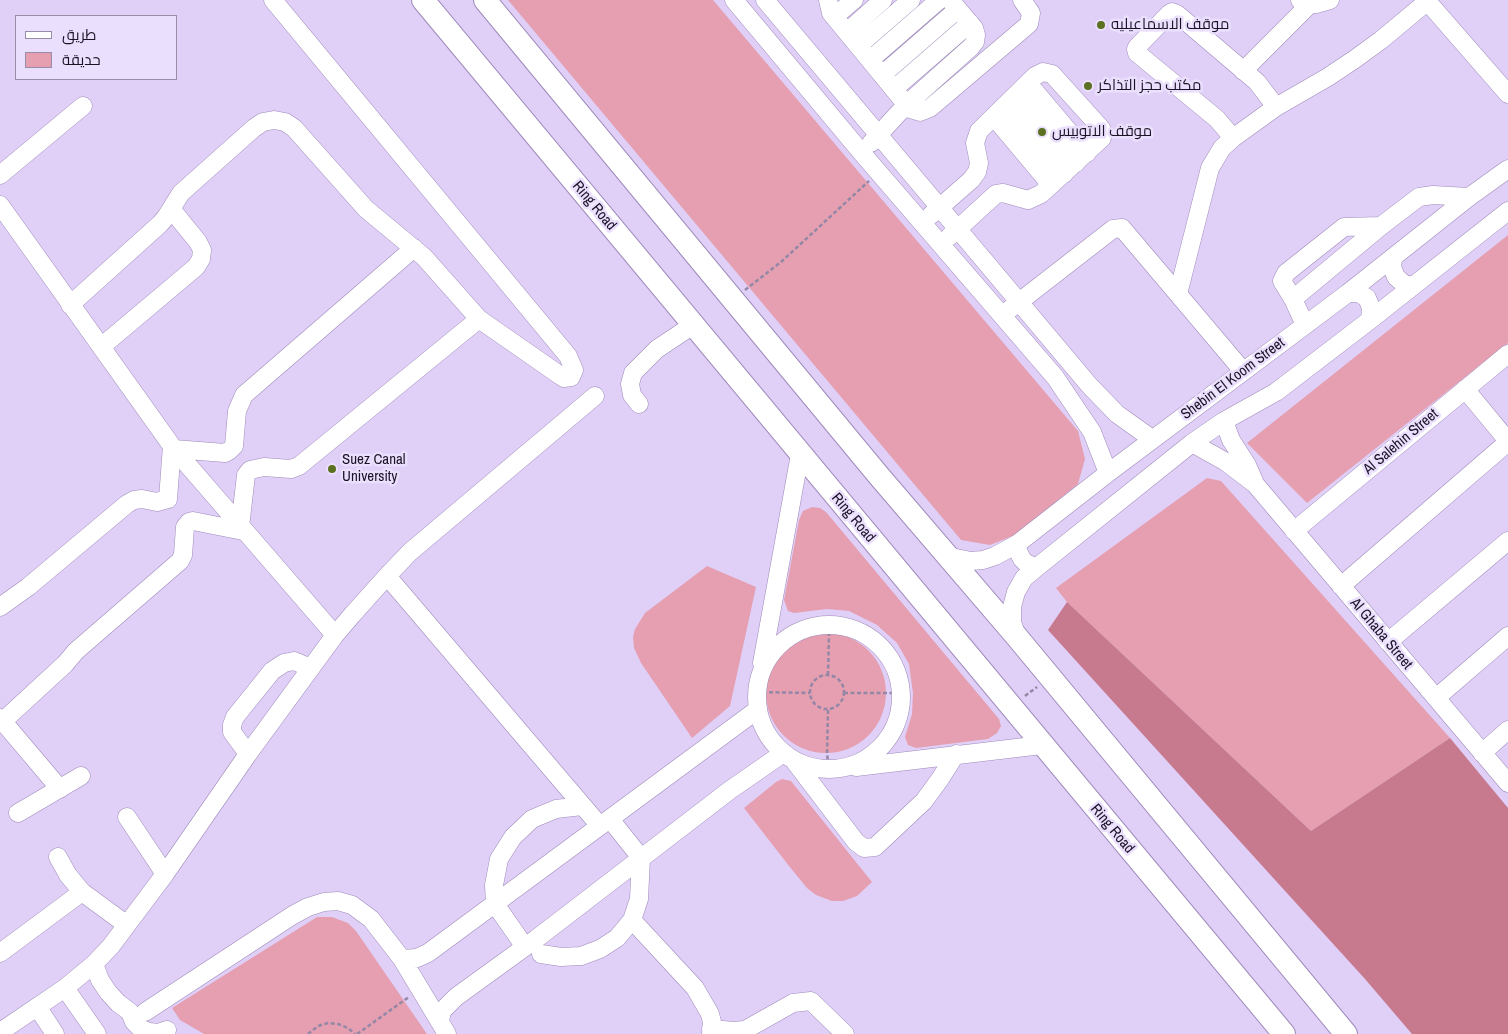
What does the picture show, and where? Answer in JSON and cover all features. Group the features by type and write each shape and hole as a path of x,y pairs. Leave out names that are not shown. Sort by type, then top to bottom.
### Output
{"main road":[{"name":"Ring Road","path":"423,0 1284,1034"},
{"path":"485,0 946,556 1017,637 1346,1034"}],"street":[{"path":"70,304 160,224 172,210 175,201 181,194 254,128 264,122 274,120 285,122 294,128 366,209 436,268 479,319 564,378 572,378 574,370 568,356 273,0"},
{"path":"734,0 861,152 1055,377 1092,432 1108,473"},
{"path":"766,0 878,136 1105,403 1152,439"},
{"path":"828,0 828,7 834,17 906,105 915,112 926,111 1026,26 1030,21 1031,13 1022,0"},
{"path":"834,17 854,0"},
{"path":"846,32 883,0"},
{"path":"858,46 911,0"},
{"path":"870,60 939,0"},
{"path":"1243,70 1318,1"},
{"path":"1178,294 1210,168 1222,148 1276,107 1355,59 1428,1 1508,94"},
{"path":"861,152 906,105 971,47 975,42 974,28 954,4 882,75"},
{"path":"1233,138 1216,119 1137,53 1136,49 1169,14 1175,12 1243,70 1262,88 1276,107"},
{"path":"894,89 970,23"},
{"path":"922,223 971,180 977,172 979,163 976,137 1039,73 1052,74 1100,126 1102,138 1042,194 1028,200 1003,193 996,194 941,244"},
{"path":"1011,100 1070,169"},
{"path":"1011,100 1070,169"},
{"path":"0,174 83,106"},
{"name":"Shebin El Koom Street","path":"946,556 970,561 983,560 1017,544 1152,439 1348,293 1508,168"},
{"path":"1293,298 1420,197 1433,195 1469,197"},
{"path":"0,205 173,448 335,635"},
{"path":"101,347 196,267 201,260 202,250 198,242 172,210"},
{"name":"Shebin El Koom Street","path":"1017,637 1012,622 1012,607 1016,592 1024,578 1192,443 1224,421 1276,392 1508,211"},
{"path":"1305,325 1293,298 1282,281 1286,273 1344,227 1382,226"},
{"path":"1002,315 1113,229 1119,228 1125,230 1243,371"},
{"path":"173,448 225,452 230,450 234,446 237,411 244,395 414,248"},
{"path":"1393,258 1392,267 1396,277 1404,284 1413,286"},
{"path":"1348,293 1358,293 1367,298 1371,308 1370,320"},
{"path":"242,529 246,475 250,470 264,467 291,469 298,466 479,319"},
{"path":"639,404 632,395 630,384 633,373 657,349 693,325"},
{"name":"Al Salehin Street","path":"1294,531 1508,354"},
{"path":"1341,586 1508,442 1464,390"},
{"path":"6,1031 65,988 94,964 127,925 335,635 387,576 410,552 595,396"},
{"name":"Al Ghaba Street","path":"1224,421 1231,440 1247,465 1255,484"},
{"name":"Al Ghaba Street","path":"1192,443 1226,462 1255,484 1508,783"},
{"path":"0,607 28,587 126,504 142,499 157,502 168,499 173,448"},
{"path":"800,454 756,692 757,710 763,728 856,842 864,848 876,847 924,801 956,754"},
{"path":"60,789 1,719 65,664 76,651 180,562 183,554 185,527 189,522 242,529"},
{"path":"1388,642 1508,541"},
{"path":"1017,544 1017,549 1022,559 1036,568"},
{"path":"387,576 582,806 605,823 641,858 639,899 632,920 617,938 600,949 581,956 561,957 533,950 495,904 494,885 499,859 514,837 532,819 556,809 582,806"},
{"path":"760,673 769,656 782,642 798,631 816,626 835,625 855,630 873,640 887,655 897,673 901,693 899,714 892,734 878,750 861,762 835,769"},
{"path":"1436,698 1508,636"},
{"path":"248,754 232,732 235,717 272,671 284,663 294,661 311,668"},
{"path":"402,959 418,958 428,953 757,710"},
{"path":"1482,753 1508,730"},
{"path":"789,758 811,768 835,769 1042,745"},
{"path":"444,1028 442,1010 449,1002 533,950 641,858 730,790 789,758"},
{"path":"18,814 81,776"},
{"path":"127,817 165,874"},
{"path":"58,857 68,876 82,892 127,925"},
{"path":"0,953 82,892"},
{"path":"137,1020 293,915 308,907 324,902 338,901 352,905 371,919 402,959 444,1028"},
{"path":"632,920 695,988 710,1014 711,1032 745,1030 793,1003 811,1001 845,1034"},
{"path":"94,964 100,980 108,992 137,1020"},
{"path":"65,988 96,1034"},
{"path":"38,1008 55,1034"},
{"path":"137,1020 154,1016 169,1033"}],"path":[{"path":"733,300 781,262 879,172"},
{"path":"828,675 829,633 835,625"},
{"path":"828,675 838,678 842,683 844,693 840,704 828,710 815,705 810,693 815,679 828,675"},
{"path":"1027,703 1022,698 1050,677"},
{"path":"756,692 810,693"},
{"path":"844,693 901,693"},
{"path":"828,710 827,754 835,769"},
{"path":"308,1034 318,1026 328,1023 338,1024 356,1034 420,988"}],"green space":[{"path":"508,0 713,0 1078,431 1085,459 1078,484 1015,535 990,545 961,540"},
{"path":"1508,235 1508,343 1307,503 1247,443"},
{"path":"1207,478 1221,481 1450,738 1311,831 1067,602 1056,588"},
{"path":"812,507 820,508 826,512 999,719 1001,726 997,733 988,739 916,748 908,745 905,737 912,714 913,693 909,664 897,643 877,625 849,611 827,609 794,613 788,611 784,600 799,520 803,511"},
{"path":"707,566 756,587 730,706 692,738 641,663 634,648 633,637 635,629 645,613"},
{"path":"826,633 849,637 869,650 882,670 886,693 882,716 869,736 849,749 826,753 803,749 783,736 770,716 766,693 770,670 783,650 803,637"},
{"path":"782,779 791,781 872,882 857,896 843,901 832,901 816,895 807,888 744,808"},
{"path":"317,917 332,917 348,923 356,931 427,1034 204,1034 180,1020 172,1008"}],"shaded area":[{"path":"1067,602 1311,831 1450,738 1508,808 1508,1034 1412,1034 1365,979 1048,630"}],"place":[{"name":"موقف الاسماعيليه","path":"1101,25"},
{"name":"مكتب حجز التذاكر","path":"1088,86"},
{"name":"موقف الاتوبيس","path":"1042,132"},
{"name":"Suez Canal University","path":"332,469"}]}
